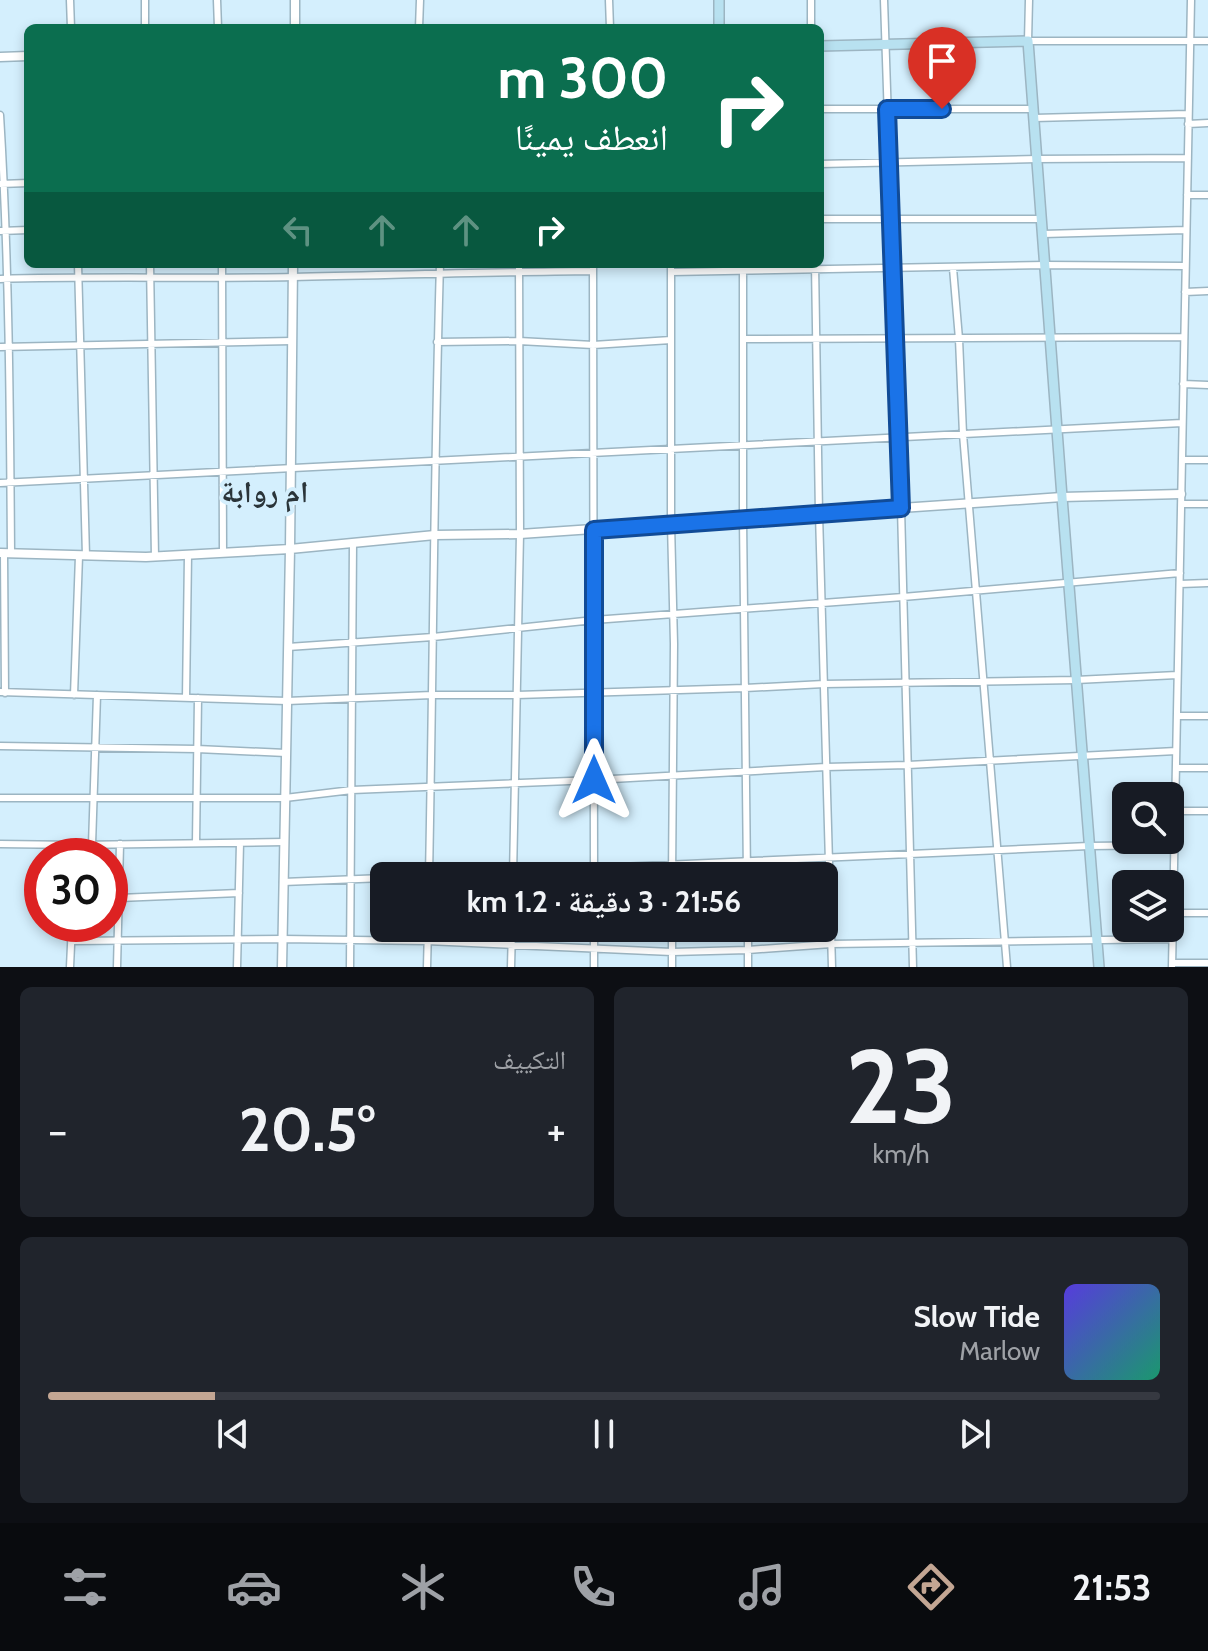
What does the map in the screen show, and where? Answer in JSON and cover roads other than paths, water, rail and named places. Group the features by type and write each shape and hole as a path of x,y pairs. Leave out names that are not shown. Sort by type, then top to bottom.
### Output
{"main road":[{"path":"719,0 719,24"},
{"path":"824,46 1028,41 1099,967"}],"street":[{"path":"70,0 71,24"},
{"path":"145,0 145,24"},
{"path":"217,0 218,24"},
{"path":"295,0 295,24"},
{"path":"419,24 420,0"},
{"path":"609,0 610,24"},
{"path":"811,0 811,24"},
{"path":"884,0 913,967"},
{"path":"1029,0 1028,41 1208,41"},
{"path":"1176,782 1191,0"},
{"path":"942,109 943,43"},
{"path":"0,57 24,56"},
{"path":"824,109 1188,114"},
{"path":"0,115 10,483 5,553 3,692 287,701 1177,675"},
{"path":"1188,124 1208,123"},
{"path":"824,164 1188,158"},
{"path":"2,184 24,183"},
{"path":"1187,195 1208,195"},
{"path":"824,219 1041,219"},
{"path":"3,231 24,230"},
{"path":"1043,234 1186,230"},
{"path":"824,267 1185,266"},
{"path":"74,695 83,556 84,479 78,268"},
{"path":"150,268 155,557"},
{"path":"222,268 223,553"},
{"path":"282,967 293,268"},
{"path":"365,268 365,275"},
{"path":"429,862 440,268"},
{"path":"513,862 520,534 519,268"},
{"path":"3,278 293,277 593,268 594,862"},
{"path":"671,268 672,862"},
{"path":"743,268 747,861"},
{"path":"815,268 832,967"},
{"path":"953,268 963,434 1007,967"},
{"path":"1185,292 1208,291"},
{"path":"743,339 1184,337"},
{"path":"437,342 519,341 593,345 671,340"},
{"path":"4,347 292,341"},
{"path":"1183,384 1208,385"},
{"path":"0,483 1182,423"},
{"path":"1182,460 1208,460"},
{"path":"5,553 155,557 290,549 435,535 594,530 1062,497 1181,494"},
{"path":"1181,504 1208,504"},
{"path":"350,967 353,543"},
{"path":"186,698 188,555"},
{"path":"288,647 1180,573"},
{"path":"1180,584 1208,583"},
{"path":"92,838 97,695"},
{"path":"196,843 198,698"},
{"path":"1177,716 1208,716"},
{"path":"0,746 286,753"},
{"path":"0,798 285,798 352,790 1176,751"},
{"path":"1176,768 1208,768"},
{"path":"1184,811 1208,811"},
{"path":"128,844 284,842"},
{"path":"237,967 240,843"},
{"path":"0,844 24,844"},
{"path":"728,862 1112,846"},
{"path":"283,882 370,878"},
{"path":"128,898 239,893"},
{"path":"1184,913 1208,913"},
{"path":"128,939 370,940"},
{"path":"448,942 672,952 831,944 1112,941"},
{"path":"70,967 71,942"},
{"path":"117,942 117,967"},
{"path":"427,942 427,967"},
{"path":"511,942 511,967"},
{"path":"594,942 594,967"},
{"path":"672,942 672,967"},
{"path":"748,942 748,967"},
{"path":"1172,942 1172,965 1208,963"}],"district":[{"name":"ام روابة","path":"265,491"}]}
